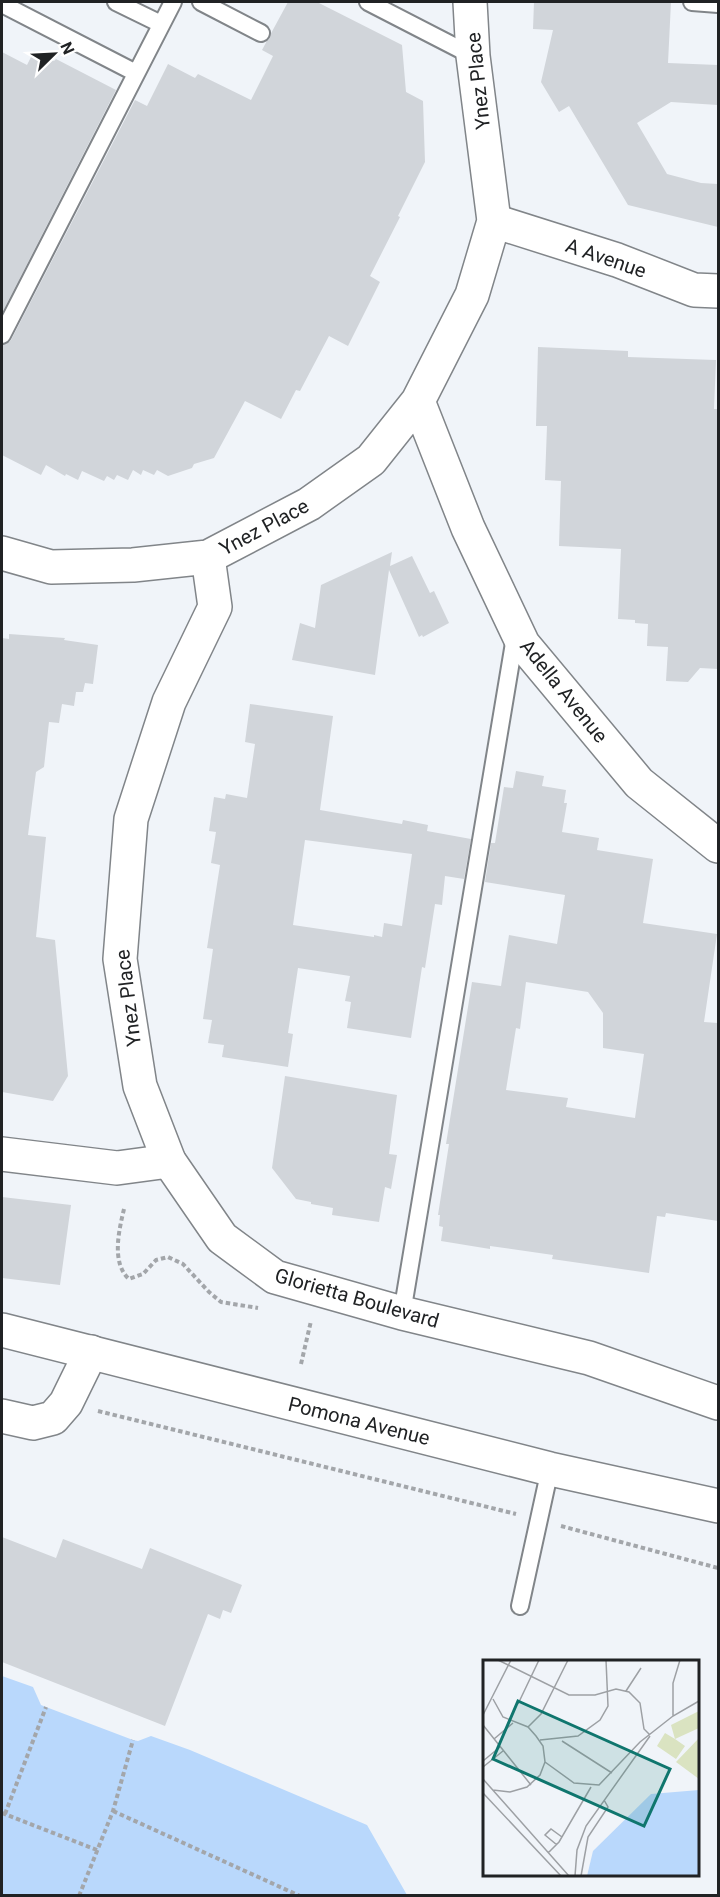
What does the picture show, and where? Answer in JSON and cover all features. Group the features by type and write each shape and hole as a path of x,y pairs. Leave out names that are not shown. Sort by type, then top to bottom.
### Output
{"street":[{"name":"Ynez Place","path":"170,1161 140,1086 120,960 131,819 169,702 214,607 208,557 309,504 371,460 418,401 472,295 494,221 473,56 470,2"},
{"name":"A Avenue","path":"494,221 617,260 694,290 718,291"},
{"name":"Adella Avenue","path":"418,401 468,528 523,644 639,783 718,846"},
{"path":"2,553 51,567 133,566 208,557"},
{"path":"2,1154 117,1168 170,1161"},
{"name":"Glorietta Boulevard","path":"170,1161 222,1238 275,1277 402,1313 589,1358 718,1403"},
{"name":"Pomona Avenue","path":"2,1330 550,1469 718,1506"},
{"path":"2,1416 33,1423 53,1418 66,1402 91,1352"}],"lane":[{"path":"116,2 161,24"},
{"path":"2,335 173,2"},
{"path":"201,2 261,33"},
{"path":"368,2 473,56"},
{"path":"692,2 718,4"},
{"path":"2,4 136,73"},
{"path":"402,1313 516,632"},
{"path":"520,1606 550,1469"}],"path":[{"path":"124,1209 120,1226 119,1263 129,1279 143,1274 156,1260 168,1257 183,1264 221,1302 266,1310"},
{"path":"301,1364 312,1317"},
{"path":"66,1402 539,1520 718,1568"},
{"path":"46,1707 3,1813 97,1850"},
{"path":"79,1896 113,1811 133,1740"},
{"path":"113,1811 300,1896"}],"water":[{"path":"2,1676 33,1687 41,1705 133,1740 138,1741 151,1736 190,1750 367,1825 407,1895 2,1895"}],"building":[{"path":"288,2 317,2 402,45 406,92 423,101 425,162 370,276 380,282 348,346 329,336 300,391 296,390 281,419 245,401 214,458 168,476 157,470 154,475 143,470 141,475 133,470 128,480 117,475 114,480 107,476 104,481 82,471 78,480 66,474 65,476 46,465 41,475 2,455 2,345 11,340 135,100 147,106 168,64 195,78 198,74 251,100 273,56 262,50"},
{"path":"534,2 671,2 668,63 718,65 718,105 671,102 637,123 667,174 701,183 718,184 718,227 628,205 569,106 559,112 541,82 553,30 533,29"},
{"path":"34,51 54,61 56,59 116,90 2,313 2,52 27,65"},
{"path":"538,347 628,351 628,357 716,360 714,409 718,409 718,669 700,668 688,682 666,681 668,647 647,646 648,624 635,623 635,620 618,619 621,549 559,546 561,481 545,480 547,426 536,426"},
{"path":"392,552 390,566 412,556 430,593 434,591 449,623 419,637 389,570 375,675 292,660 300,623 315,628 321,585"},
{"path":"9,634 65,638 64,640 98,645 93,684 85,683 83,692 76,692 74,706 62,704 59,723 49,722 44,767 36,772 28,835 46,837 36,937 55,940 68,1076 53,1101 2,1092 2,638 9,639"},
{"path":"250,704 333,716 320,810 402,824 403,820 428,825 427,831 471,839 464,879 445,876 442,905 435,904 411,1038 347,1028 351,1002 345,1001 350,976 298,968 288,1033 293,1034 288,1067 222,1057 224,1045 208,1043 212,1020 203,1019 213,949 207,948 220,865 211,863 216,832 209,831 214,797 225,799 226,794 247,798 255,744 245,742","holes":["305,840 412,854 402,926 384,923 382,937 374,935 374,937 293,925"]},
{"path":"516,771 544,776 542,786 566,790 564,803 567,803 562,832 599,838 597,850 653,859 643,923 717,934 704,1022 718,1023 718,1221 666,1213 665,1217 657,1216 649,1273 552,1259 553,1255 490,1246 490,1249 441,1241 443,1227 439,1226 440,1215 438,1215 449,1144 446,1144 472,982 501,986 509,935 557,944 565,895 485,882 491,843 495,843 504,787 513,788","holes":["526,982 588,992 603,1013 603,1048 644,1054 635,1118 566,1107 568,1098 506,1090 516,1028 520,1029"]},
{"path":"285,1076 397,1095 389,1154 397,1155 391,1189 385,1187 379,1222 332,1215 333,1208 296,1199 272,1168"},
{"path":"2,1197 71,1205 60,1285 2,1278"},
{"path":"2,1537 56,1558 63,1539 142,1569 150,1548 242,1585 231,1613 223,1610 220,1619 208,1614 165,1726 2,1662"}]}
